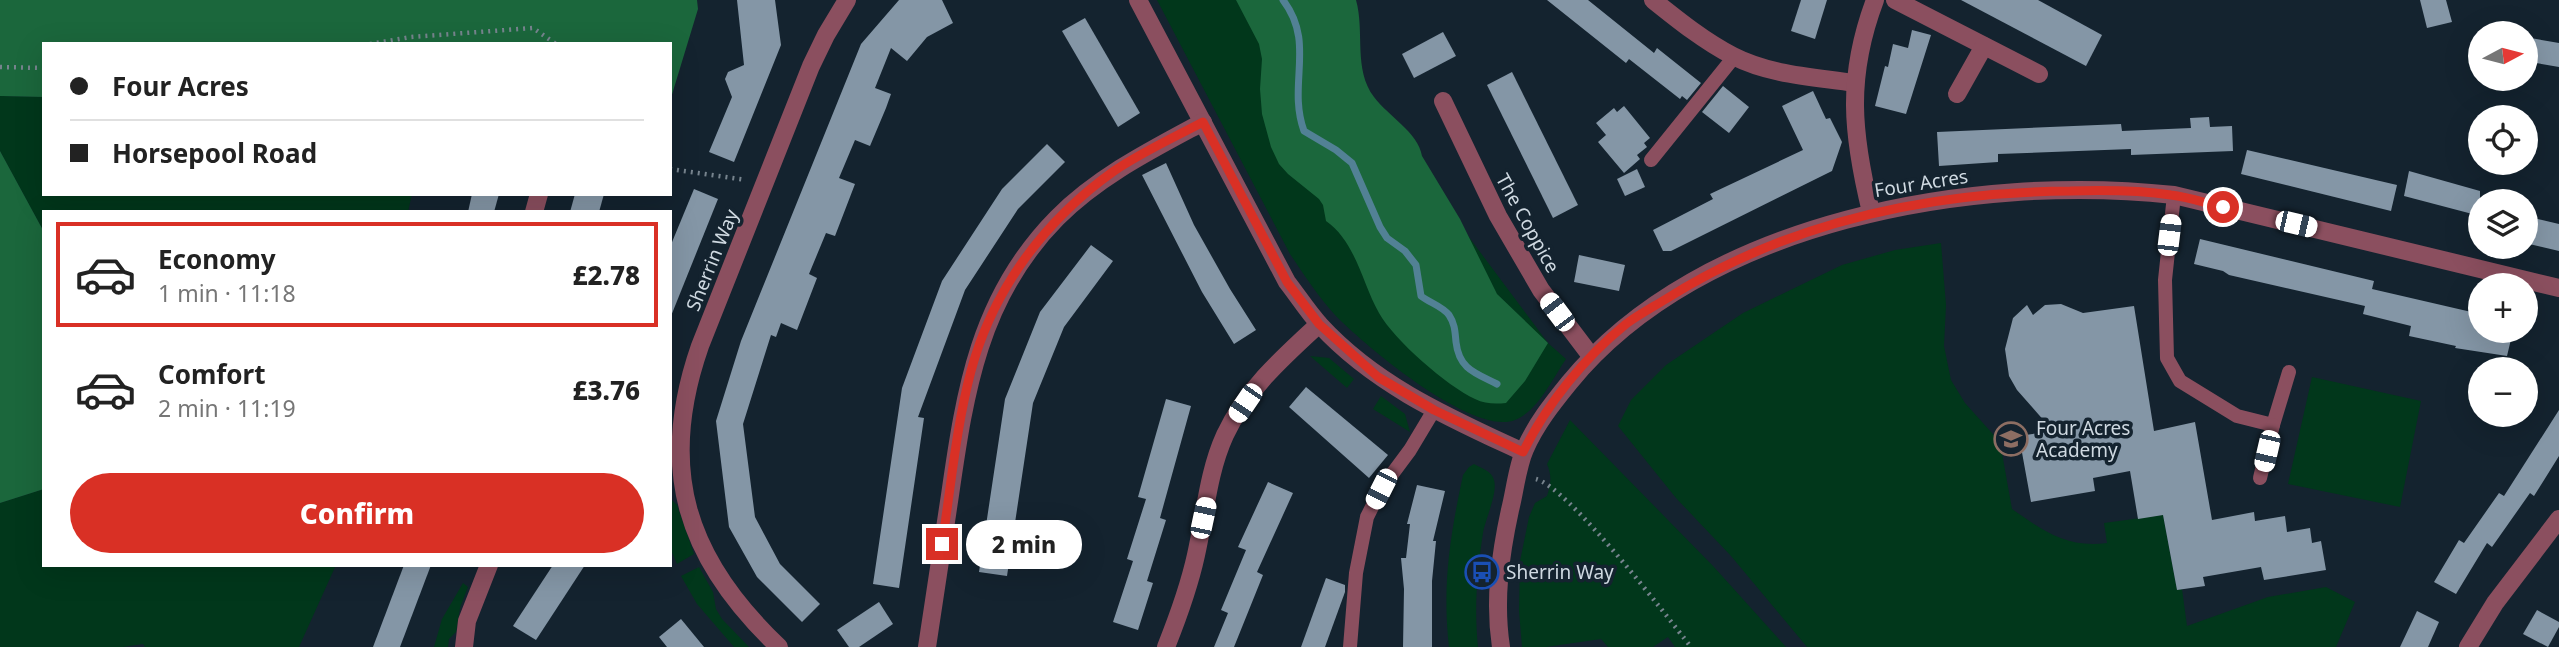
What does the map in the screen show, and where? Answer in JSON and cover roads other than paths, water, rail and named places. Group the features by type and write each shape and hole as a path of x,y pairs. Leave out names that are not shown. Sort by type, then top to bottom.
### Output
{"street":[{"name":"Sherrin Way","path":"779,647 737,604 717,577 702,549 676,480 680,440 688,382 811,66 847,0"},
{"path":"1138,0 1287,282 1319,324 1378,377 1434,410 1523,452"},
{"path":"1653,0 1687,27 1734,57 1782,73 1854,83"},
{"path":"1871,212 1859,162 1854,120 1854,83 1866,26 1875,0"},
{"path":"1895,0 2039,74"},
{"path":"1957,94 1984,46"},
{"name":"The Coppice","path":"1443,101 1498,216 1541,290 1591,356"},
{"path":"927,647 964,400 980,344 1001,297 1013,275 1064,212 1116,170 1203,122"},
{"name":"Four Acres","path":"1501,647 1498,573 1523,452 1536,426 1591,356 1627,324 1690,283 1758,250 1871,212 1970,195 2029,191 2129,190 2174,195 2559,288"},
{"path":"1166,647 1188,586 1215,464 1225,435 1253,390 1277,363 1319,324"},
{"path":"2468,647 2495,603 2559,519"},
{"path":"464,647 467,621 488,567"}],"lane":[{"path":"1651,160 1734,57"},
{"path":"2174,195 2165,280 2167,358 2180,380 2237,416 2273,425"},
{"path":"2260,478 2289,372"},
{"path":"1350,647 1356,572 1367,517 1381,489 1410,450 1434,410"}],"waterway":[{"path":"1283,0 1293,16 1298,32 1298,97 1304,131 1352,163 1380,227 1387,238 1405,251 1416,265 1421,296 1443,309 1451,318 1458,351 1464,364 1497,384"}],"place":[{"name":"Four Acres Academy","path":"2011,439"},
{"name":"Sherrin Way","path":"1482,572"}]}
